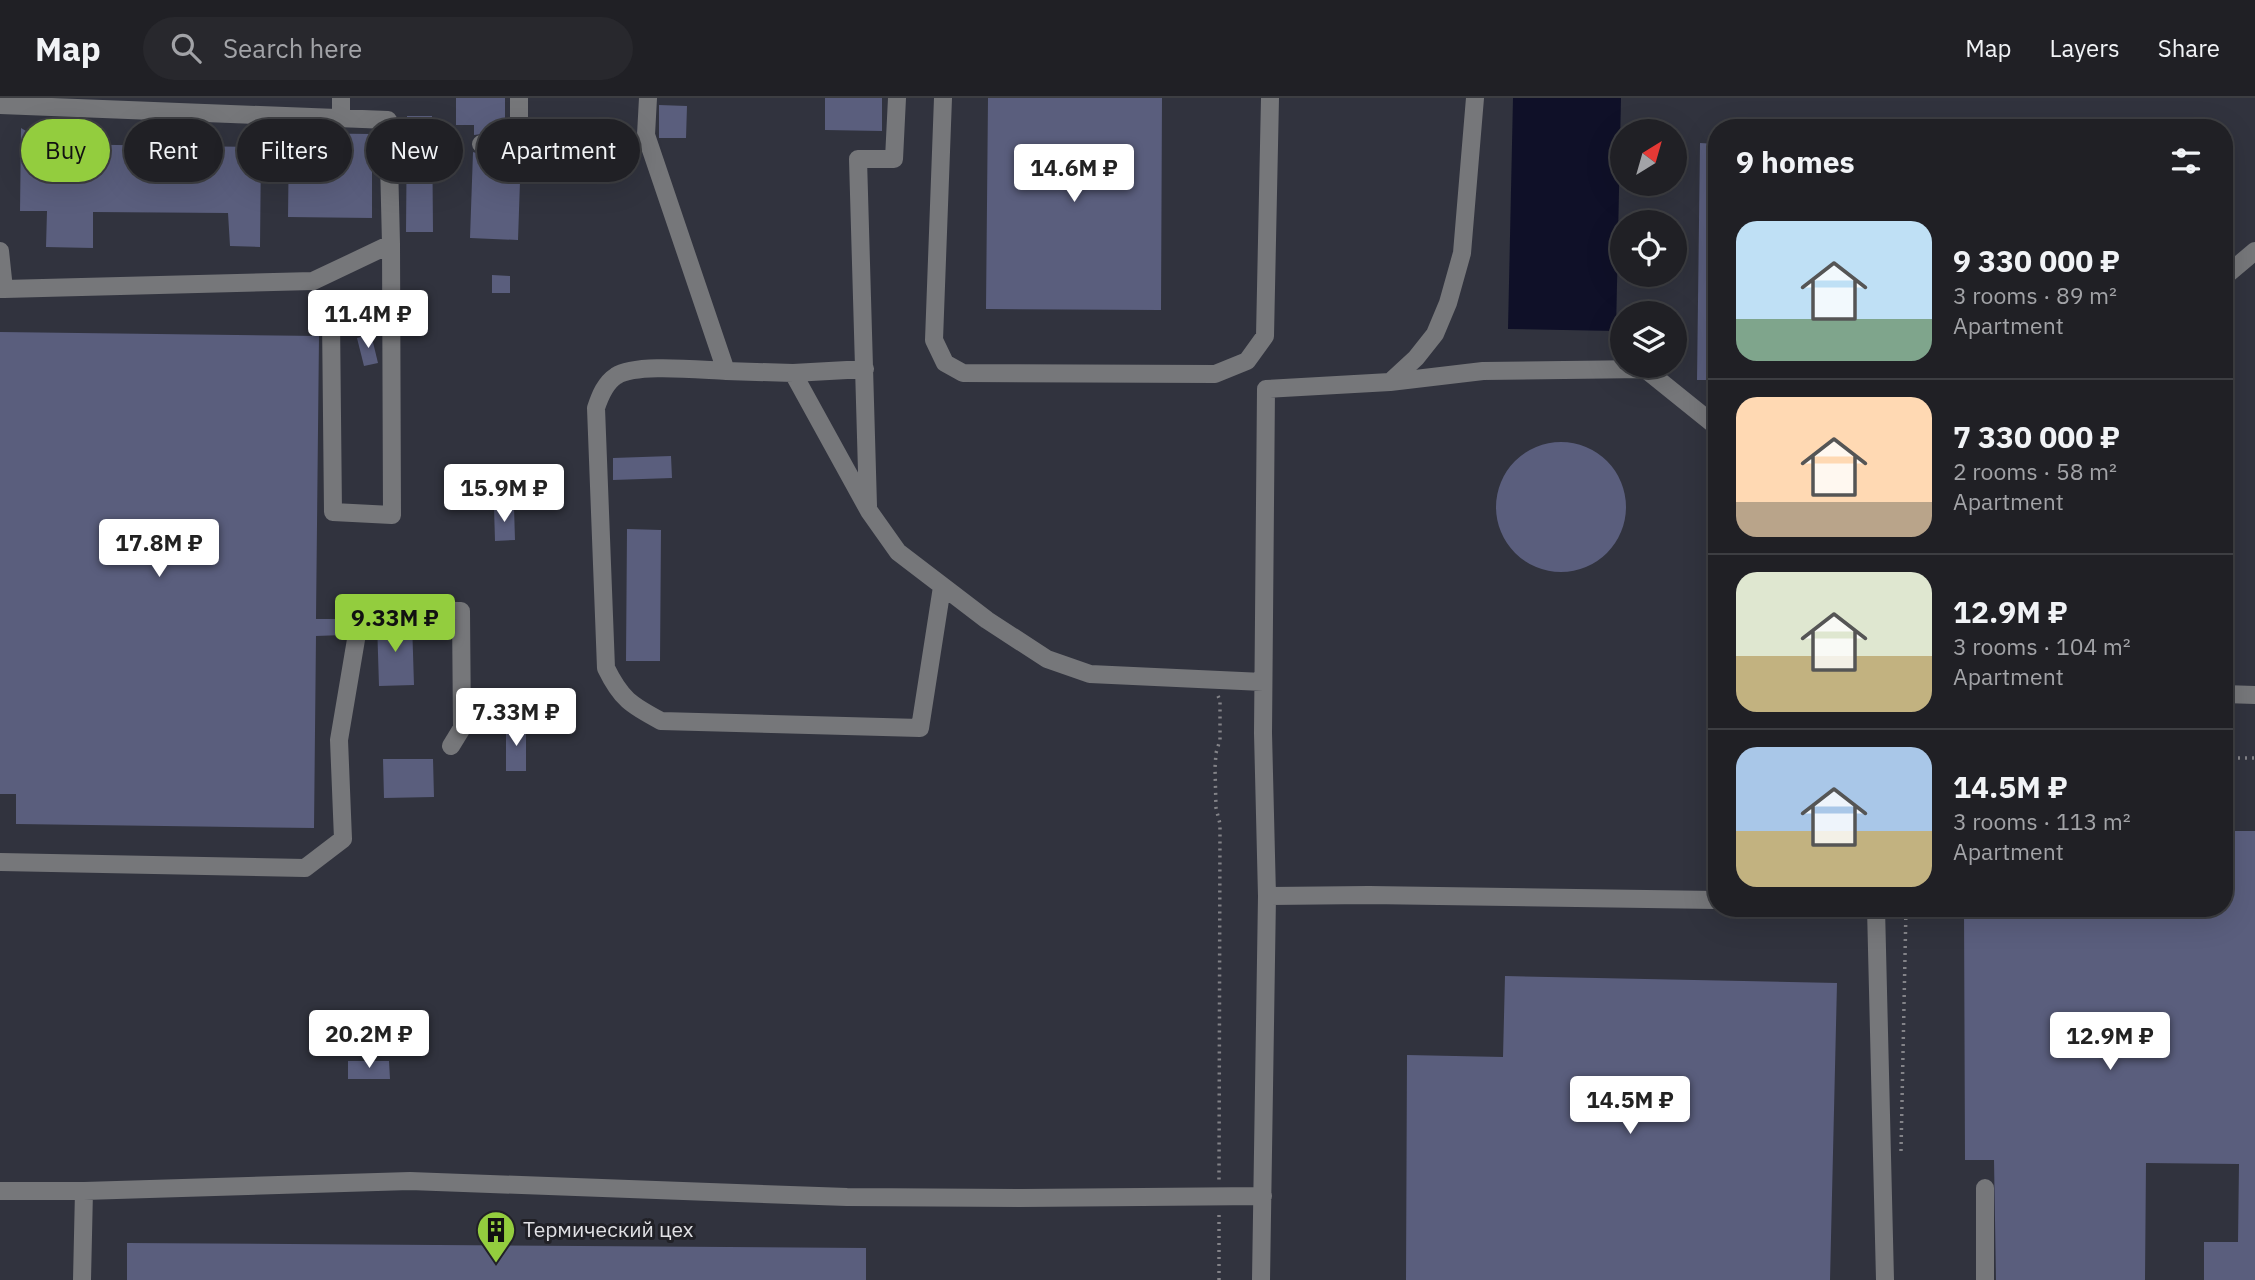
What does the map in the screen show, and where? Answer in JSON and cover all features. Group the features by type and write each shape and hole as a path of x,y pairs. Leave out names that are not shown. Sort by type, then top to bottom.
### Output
{"street":[{"path":"341,98 341,118"},
{"path":"519,98 519,119"},
{"path":"648,98 646,135 726,371"},
{"path":"869,510 858,159 894,159 897,98"},
{"path":"943,98 934,340 945,363 963,373 1215,374 1247,361 1265,336 1270,98"},
{"path":"1390,382 1416,358 1435,334 1448,303 1462,253 1475,98"},
{"path":"0,105 388,120 392,515 333,512 331,318"},
{"path":"0,251 2,289 313,281 391,244"},
{"path":"2233,269 2255,251"},
{"path":"865,369 793,373 630,369 614,377 601,392 596,408 606,668 618,691 640,710 661,721 920,728 942,587"},
{"path":"1261,1280 1267,896 1263,682 1266,389 1390,382 1483,371 1645,369 1708,420"},
{"path":"793,373 869,510 898,552 942,587 1047,659 1090,674 1263,682"},
{"path":"0,862 305,868 343,839 339,740 361,610 461,611 463,728 451,746"},
{"path":"2233,694 2255,695"},
{"path":"1267,896 1708,900"},
{"path":"1876,917 1885,1280"},
{"path":"0,1191 410,1181 847,1197 1263,1196"},
{"path":"1984,1188 1985,1280"},
{"path":"82,1280 84,1191"}],"path":[{"path":"1216,693 1220,700 1220,740 1215,768 1216,808 1220,824 1219,1280"},
{"path":"2233,758 2255,758"},
{"path":"1901,1156 1906,917"}],"shaded area":[{"path":"0,98 2255,98 2255,1280 0,1280"}],"water":[{"path":"1513,98 1621,98 1621,119 1610,119 1610,196 1619,196 1619,210 1610,210 1610,287 1617,287 1617,301 1610,301 1610,331 1508,329"}],"building":[{"path":"456,98 505,98 505,119 477,119 477,135 474,135 474,125 463,125 463,119 456,119"},
{"path":"825,98 882,98 882,131 825,130"},
{"path":"988,98 1162,98 1161,310 986,309"},
{"path":"659,105 687,106 686,138 659,138"},
{"path":"407,116 432,116 432,119 407,119"},
{"path":"21,128 21,182 110,182 110,145 124,145 124,182 223,182 223,146 237,147 237,182 261,182 260,247 230,246 228,213 93,212 93,248 46,247 47,211 20,211"},
{"path":"352,134 366,134 366,182 372,182 372,218 288,217 288,182 352,182"},
{"path":"1700,143 1708,143 1708,380 1697,380"},
{"path":"473,152 477,153 477,182 520,182 518,240 470,238"},
{"path":"406,182 433,182 433,232 406,232"},
{"path":"492,275 510,276 510,293 492,293"},
{"path":"0,332 319,336 316,619 343,619 343,635 316,636 314,828 16,824 16,794 0,794"},
{"path":"371,334 378,363 364,366 357,338"},
{"path":"1561,442 1586,446 1607,461 1622,482 1626,507 1622,532 1607,553 1586,568 1561,572 1536,568 1515,553 1500,532 1496,507 1500,482 1515,461 1536,446"},
{"path":"671,456 672,478 613,480 613,458"},
{"path":"494,507 514,507 515,540 495,541"},
{"path":"627,529 661,530 660,661 626,661"},
{"path":"377,622 412,622 414,685 379,686"},
{"path":"506,726 526,726 526,771 506,771"},
{"path":"383,759 433,759 434,797 384,798"},
{"path":"2233,831 2255,831 2255,1280 2204,1280 2204,1242 2238,1242 2239,1164 2146,1163 2145,1280 1996,1280 1994,1160 1965,1160 1964,917 2233,917"},
{"path":"1505,976 1837,983 1830,1280 1406,1280 1407,1055 1503,1057"},
{"path":"348,1061 389,1061 390,1079 348,1079"},
{"name":"Термический цех","path":"127,1243 866,1248 866,1280 127,1280"}],"place":[{"name":"Термический цех","path":"496,1264"}]}
